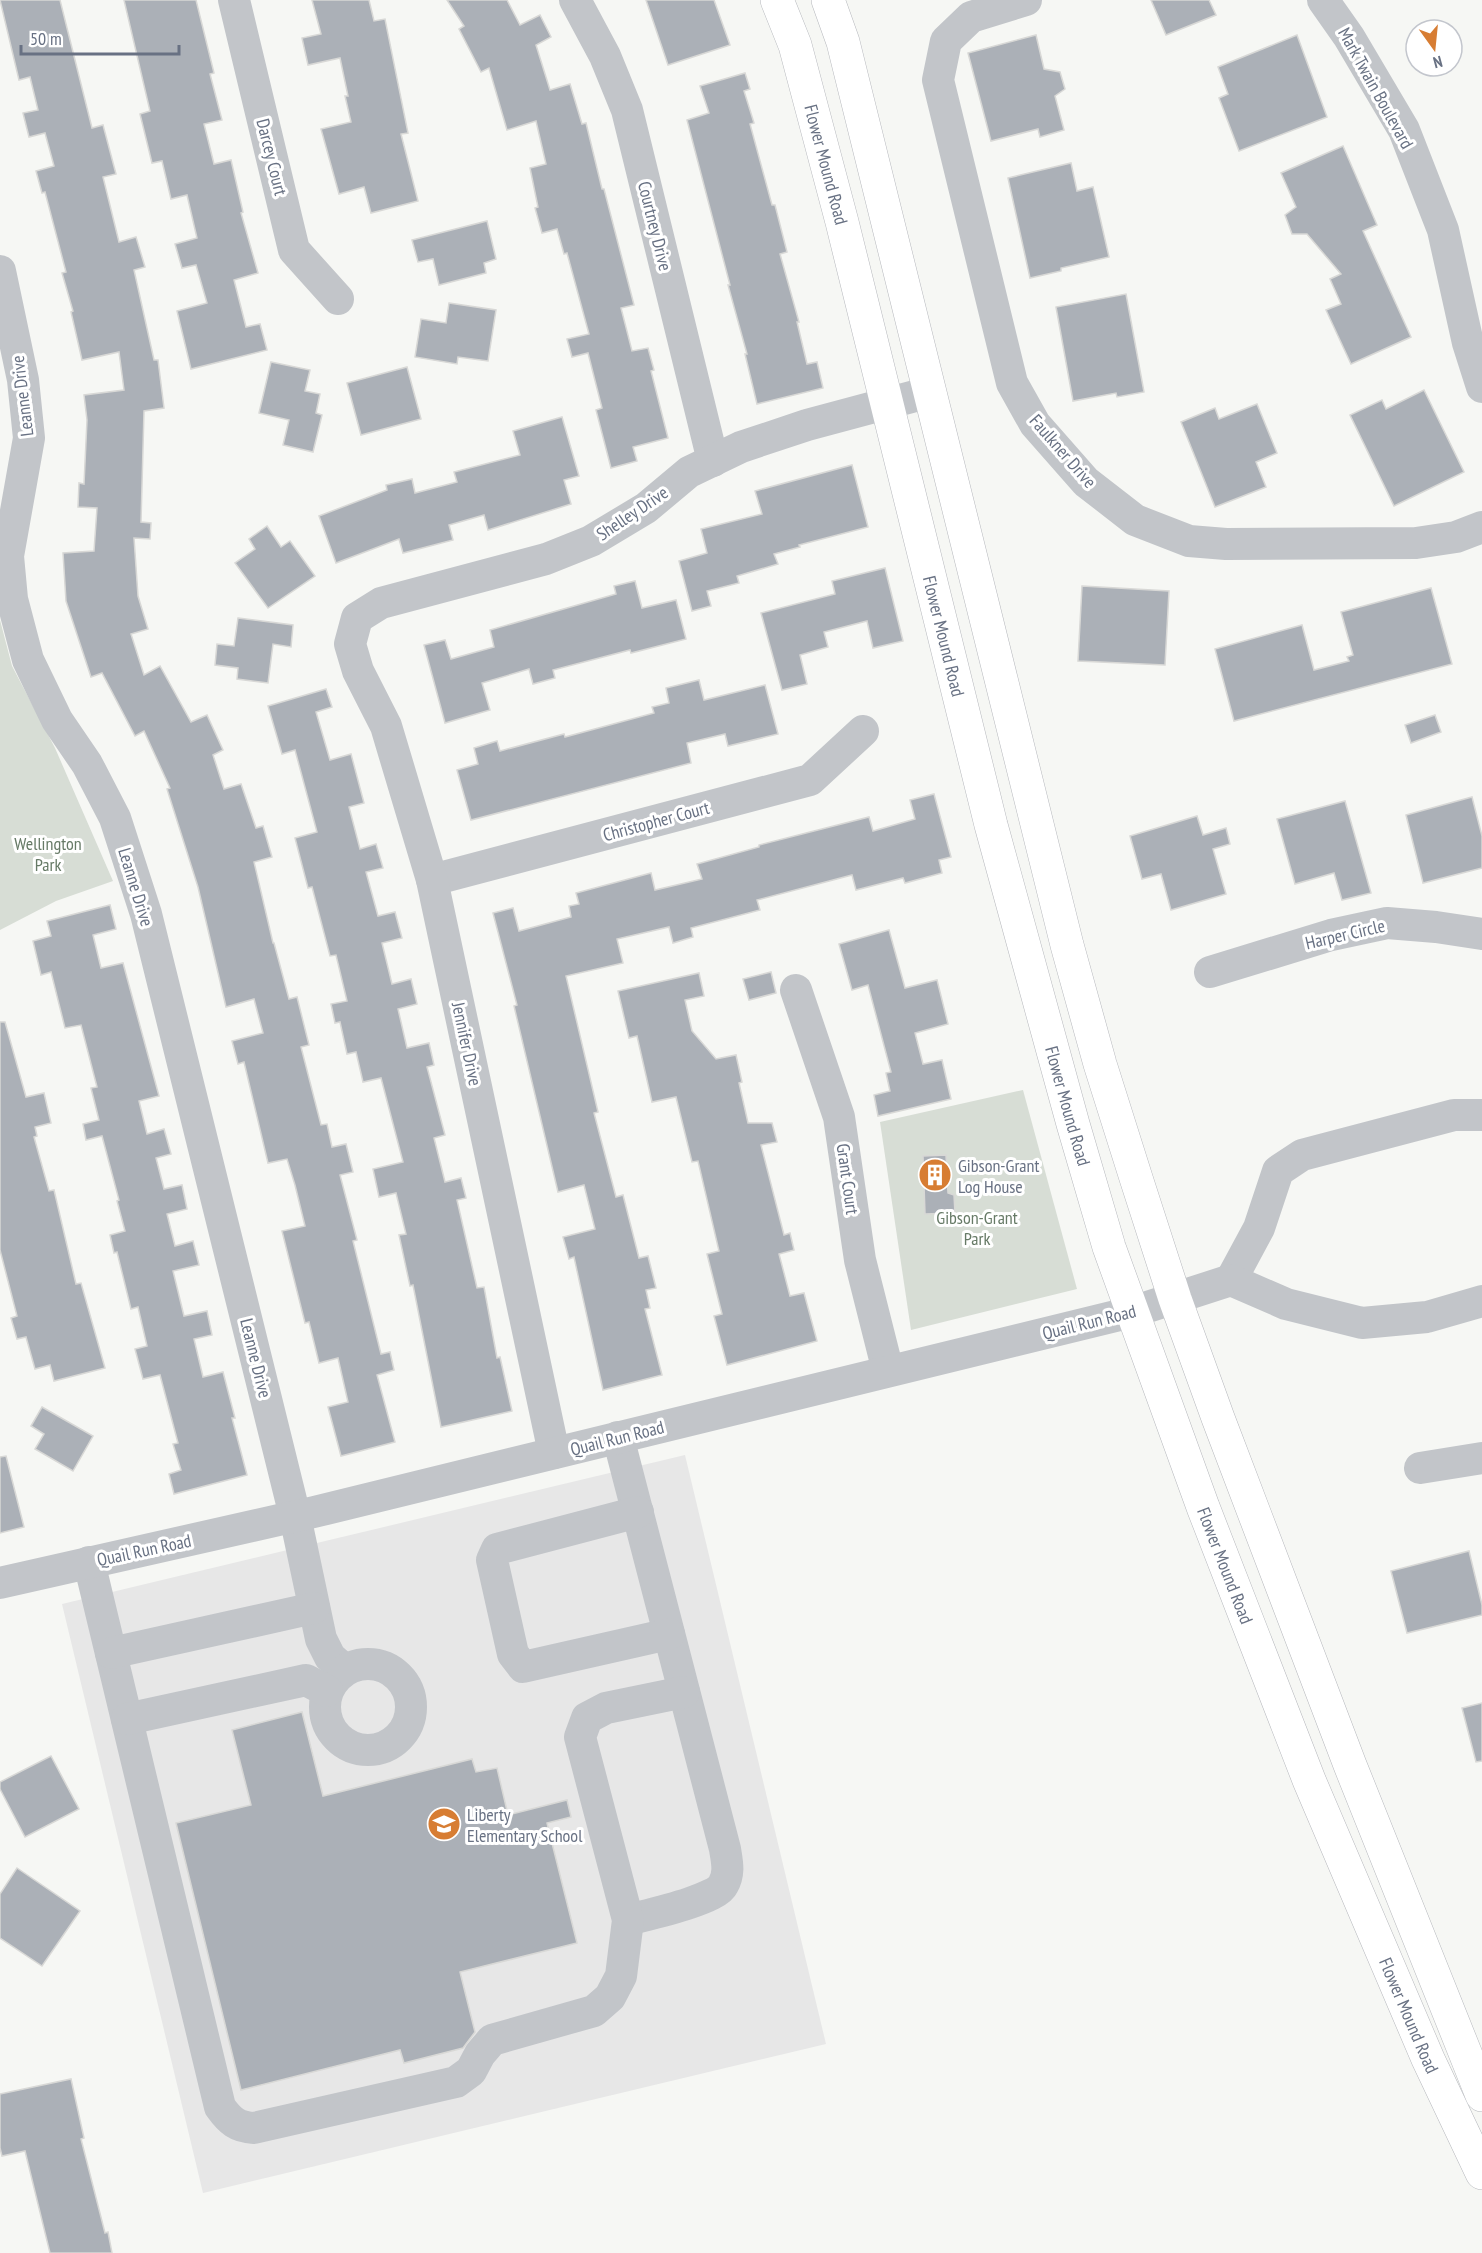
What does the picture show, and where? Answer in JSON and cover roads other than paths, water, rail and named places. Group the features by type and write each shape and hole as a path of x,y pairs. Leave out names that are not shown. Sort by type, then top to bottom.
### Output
{"main road":[{"name":"Flower Mound Road","path":"777,0 798,56 842,222 1017,926 1100,1215 1132,1312 1203,1507 1309,1780 1428,2059 1482,2173"},
{"name":"Flower Mound Road","path":"828,0 843,42 1066,945 1100,1065 1175,1299 1236,1469 1350,1765 1482,2095"}],"street":[{"name":"Darcey Court","path":"234,0 294,250 338,299"},
{"name":"Courtney Drive","path":"575,0 605,56 627,110 713,460"},
{"name":"Faulkner Drive","path":"1026,0 971,17 946,41 938,80 1012,383 1035,424 1086,482 1135,520 1189,541 1226,544 1416,543 1456,537 1482,526"},
{"name":"Mark Twain Boulevard","path":"1323,0 1349,37 1404,130 1443,230 1468,343 1482,387"},
{"name":"Leanne Drive","path":"0,271 23,380 28,438 4,554 12,599 28,660 57,720 87,764 115,818 146,914 295,1516 321,1639 330,1657 336,1681 306,1680 127,1719"},
{"name":"Shelley Drive","path":"350,644 357,618 381,603 546,559 591,541 646,508 689,472 741,447 807,425 930,392"},
{"name":"Jennifer Drive","path":"350,644 358,671 386,726 432,880 554,1453"},
{"name":"Christopher Court","path":"432,880 810,780 863,731"},
{"name":"Harper Circle","path":"1210,972 1331,935 1387,922 1482,934"},
{"name":"Grant Court","path":"796,990 839,1117 860,1260 888,1371"},
{"path":"1482,1115 1454,1115 1302,1155 1278,1171 1259,1228 1231,1280 1286,1304 1362,1323 1427,1317 1482,1302"},
{"name":"Quail Run Road","path":"0,1583 295,1516 1132,1312 1231,1280"},
{"path":"618,1437 725,1849 728,1869 723,1887 709,1897 628,1920"},
{"path":"1420,1468 1482,1458"},
{"path":"638,1512 497,1550 492,1560 513,1654 523,1667 669,1634"},
{"path":"89,1562 220,2107 230,2120 242,2127 254,2128 456,2082 471,2071 492,2040 594,2011 610,1997 621,1976 628,1920 580,1737 587,1718 606,1708 684,1692"},
{"path":"111,1653 314,1608"}],"place":[{"name":"Gibson-Grant Log House","path":"935,1175"},
{"name":"Liberty Elementary School","path":"444,1824"}],"park label":[{"name":"Wellington Park","path":"48,853"},
{"name":"Gibson-Grant Park","path":"977,1227"}]}
